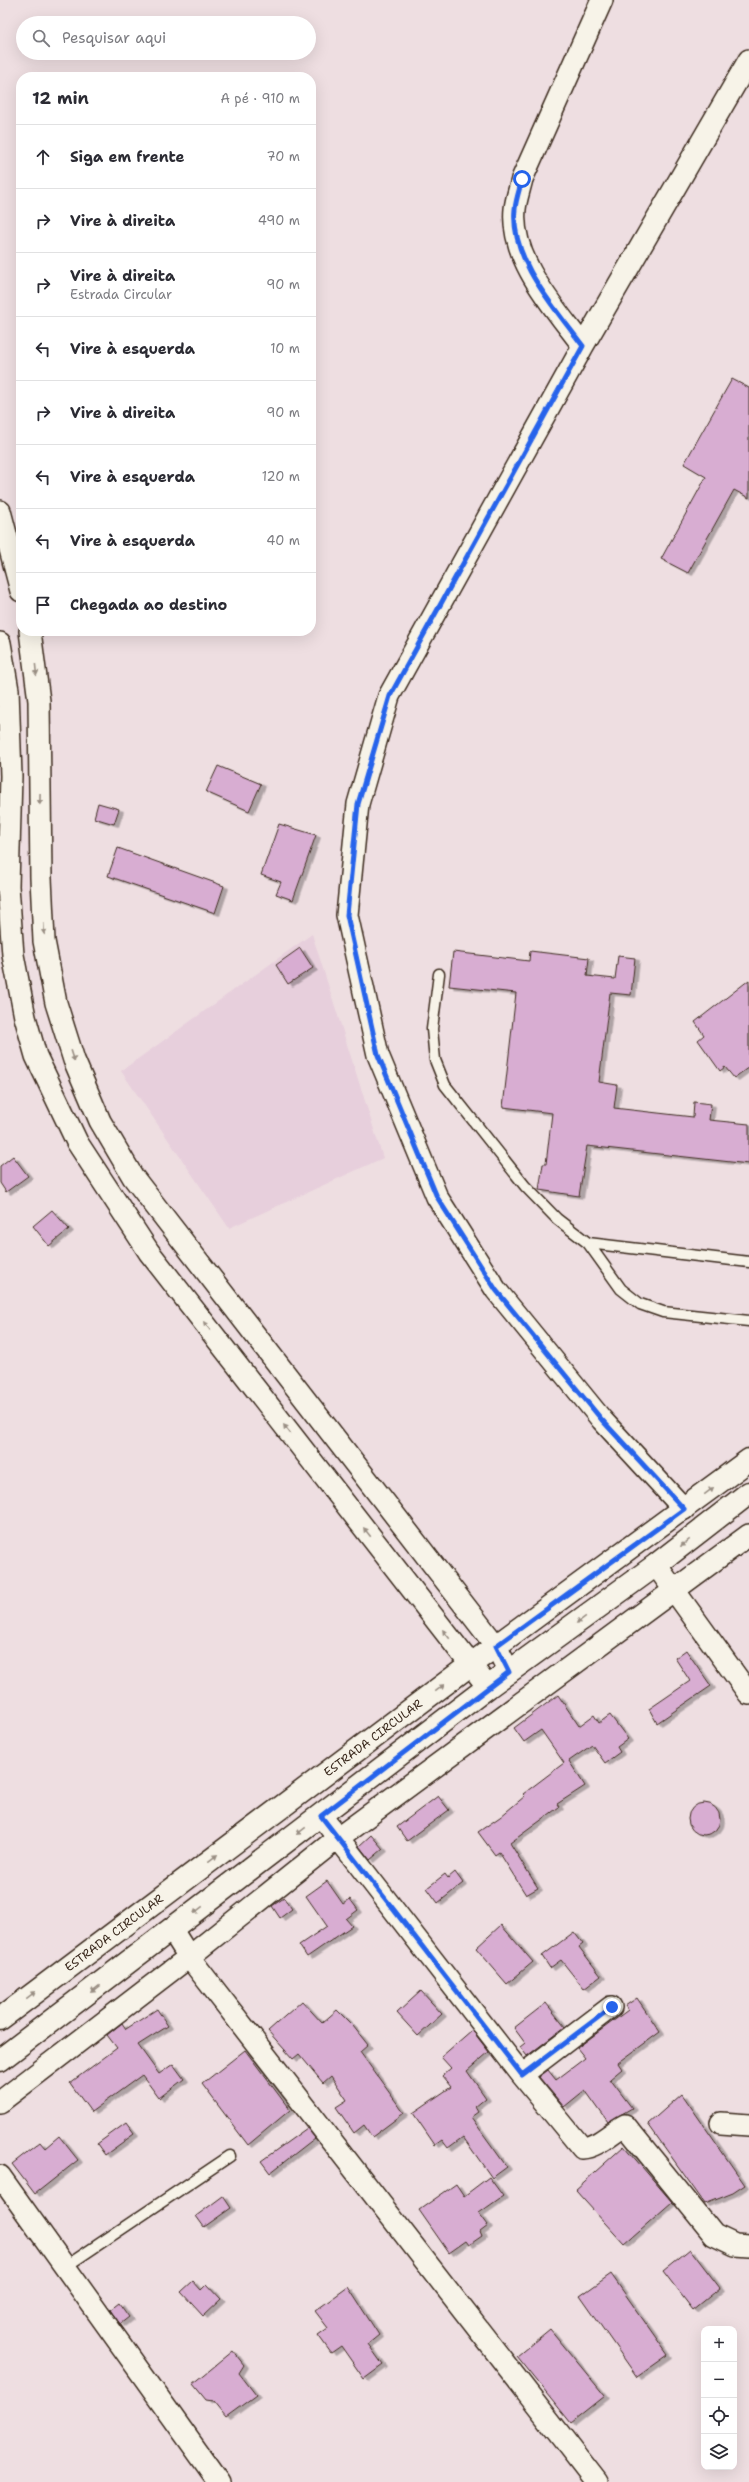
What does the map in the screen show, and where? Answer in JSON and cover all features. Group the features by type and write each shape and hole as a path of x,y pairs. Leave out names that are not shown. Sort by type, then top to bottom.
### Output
{"main road":[{"name":"ESTRADA CIRCULAR","path":"0,2019 470,1665 749,1460"},
{"path":"0,2060 509,1672 656,1565 749,1493"}],"street":[{"path":"583,346 527,266 516,233 515,208 522,179 602,0"},
{"path":"684,1509 602,1420 496,1290 437,1197 378,1055 347,915 358,804 390,696 583,346 749,60"},
{"path":"0,510 10,540 16,568"},
{"path":"31,636 39,701 41,871 44,941 58,1010 74,1060 100,1121 134,1177 496,1646 509,1672"},
{"path":"0,643 11,776 8,886 13,947 25,1017 40,1064 77,1142 149,1252 488,1688"},
{"path":"0,2102 189,1957 338,1838 749,1535"},
{"path":"656,1565 749,1694"},
{"path":"321,1816 522,2075 582,2148 594,2147 609,2134 625,2125 714,2235 735,2245 749,2246"},
{"path":"172,1930 189,1957 597,2482"},
{"path":"522,2075 612,2007"},
{"path":"721,2123 749,2125"},
{"path":"0,2176 219,2482"}],"lane":[{"path":"439,974 432,1029 435,1060 445,1085 525,1186 557,1219 588,1243 621,1288 640,1304 663,1312 749,1321"},
{"path":"588,1243 749,1262"},
{"path":"65,2267 230,2156"}],"shaded area":[{"path":"312,934 383,1158 229,1228 121,1071"}],"building":[{"path":"732,379 749,388 749,498 734,490 688,573 661,559 706,477 684,464"},
{"path":"218,766 261,784 249,811 206,792"},
{"path":"98,803 119,809 114,824 94,818"},
{"path":"279,824 316,835 293,900 276,894 281,882 261,875"},
{"path":"118,848 224,886 215,913 108,876"},
{"path":"300,948 313,968 288,984 276,965"},
{"path":"530,951 589,958 587,976 615,979 618,956 635,958 631,995 610,993 599,1082 617,1085 614,1108 693,1117 694,1102 711,1104 709,1120 749,1124 749,1164 587,1146 579,1196 539,1190 543,1164 546,1164 552,1113 503,1107 516,993 449,986 453,952 529,961"},
{"path":"749,980 749,1067 734,1078 725,1067 720,1071 698,1040 704,1035 695,1022"},
{"path":"13,1156 28,1176 6,1192 0,1183 0,1166"},
{"path":"52,1210 69,1229 49,1246 33,1226"},
{"path":"686,1650 711,1686 657,1723 649,1709 690,1681 675,1658"},
{"path":"558,1695 579,1726 594,1715 599,1723 610,1715 628,1739 617,1747 620,1752 605,1763 592,1745 569,1761 585,1786 557,1804 559,1807 510,1843 538,1888 526,1895 499,1852 495,1855 478,1832 500,1817 525,1796 523,1794 564,1763 541,1730 524,1742 514,1728"},
{"path":"438,1796 449,1810 407,1841 397,1827"},
{"path":"704,1803 715,1808 720,1819 715,1830 704,1835 693,1830 688,1819 693,1808"},
{"path":"371,1835 383,1849 370,1860 359,1846"},
{"path":"455,1872 463,1883 438,1903 427,1888 445,1874 448,1878"},
{"path":"327,1881 343,1904 350,1899 358,1910 346,1919 352,1926 307,1957 299,1945 327,1926 306,1896"},
{"path":"284,1898 292,1909 280,1918 272,1906"},
{"path":"501,1925 533,1962 507,1984 476,1948"},
{"path":"574,1932 583,1944 579,1947 601,1976 584,1989 561,1960 550,1968 542,1956"},
{"path":"421,1991 442,2014 418,2036 397,2013"},
{"path":"637,1998 660,2032 618,2063 622,2069 610,2079 632,2108 608,2122 585,2090 564,2107 539,2077 548,2070 556,2080 585,2058 577,2048 628,2010 625,2006"},
{"path":"302,2001 322,2023 337,2010 353,2026 368,2045 360,2052 404,2113 372,2137 364,2125 354,2133 336,2107 347,2100 331,2076 323,2083 299,2054 293,2059 268,2031"},
{"path":"546,2003 565,2027 527,2056 520,2047 525,2043 514,2028"},
{"path":"157,2009 168,2026 138,2045 159,2074 173,2064 184,2079 159,2098 142,2075 91,2112 70,2083 117,2048 107,2035 122,2023 126,2029"},
{"path":"472,2030 489,2052 467,2071 486,2098 475,2107 478,2112 471,2117 507,2167 492,2178 463,2137 448,2148 442,2140 435,2145 413,2113 451,2087 442,2076 451,2068 441,2057"},
{"path":"245,2050 290,2110 248,2145 202,2084"},
{"path":"682,2094 745,2185 733,2193 705,2204 648,2124"},
{"path":"126,2123 134,2134 105,2155 97,2144"},
{"path":"307,2128 315,2138 270,2173 261,2161"},
{"path":"59,2136 78,2160 35,2194 12,2164 40,2142 45,2148"},
{"path":"624,2146 672,2202 624,2244 575,2190"},
{"path":"489,2177 503,2196 479,2213 488,2225 480,2231 482,2236 469,2245 466,2241 449,2253 419,2210 456,2184 464,2196"},
{"path":"223,2196 231,2208 204,2227 196,2216"},
{"path":"690,2249 720,2288 693,2310 663,2271"},
{"path":"611,2274 668,2355 637,2377 580,2296"},
{"path":"193,2281 201,2290 207,2284 221,2299 203,2316 181,2292"},
{"path":"348,2287 379,2335 368,2344 383,2365 364,2379 341,2346 331,2353 318,2335 328,2328 315,2311"},
{"path":"119,2303 129,2317 120,2324 110,2310"},
{"path":"550,2329 605,2396 571,2423 517,2356"},
{"path":"233,2351 244,2365 239,2373 256,2395 226,2417 213,2401 206,2400 193,2384"}],"route":[{"path":"522,179 515,208 516,233 527,266 583,346 390,696 358,804 347,915 378,1055 437,1197 496,1290 602,1420 684,1509 496,1646 509,1672 321,1816 522,2075 612,2007"}]}
